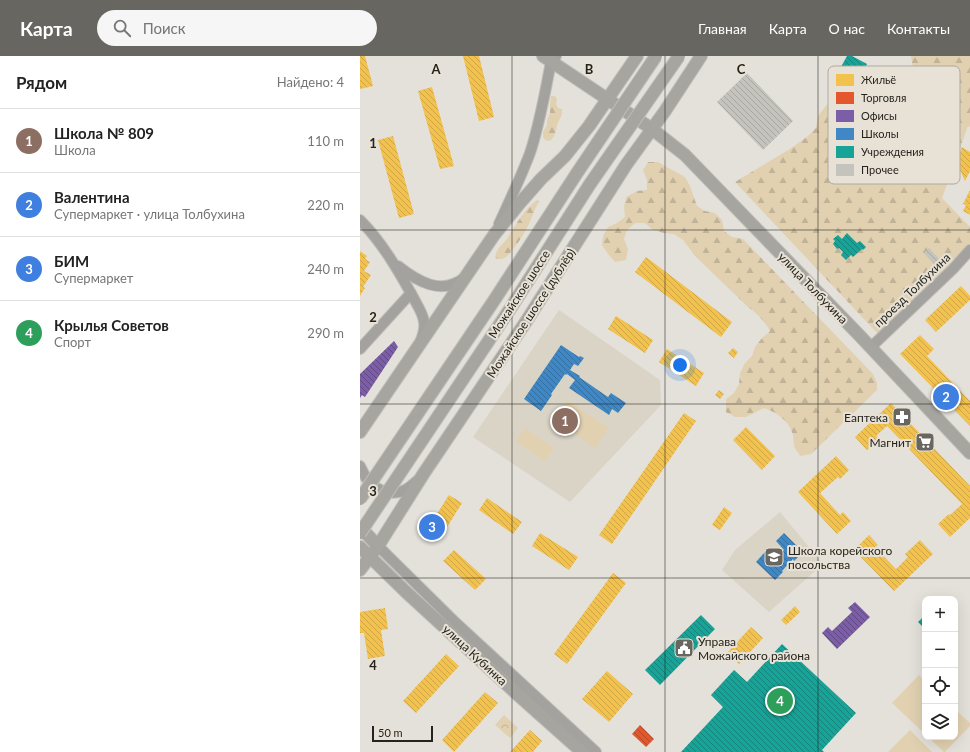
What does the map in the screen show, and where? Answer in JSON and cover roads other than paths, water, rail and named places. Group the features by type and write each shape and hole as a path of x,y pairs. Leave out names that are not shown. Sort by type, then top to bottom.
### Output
{"main road":[{"path":"362,429 494,235 541,179 566,156 589,126 637,56"},
{"name":"Можайское шоссе","path":"360,499 656,56"},
{"name":"Можайское шоссе","path":"360,533 514,302 590,184 678,56"},
{"name":"Можайское шоссе (дублёр)","path":"360,570 378,546 424,473 527,320 615,183 701,56"},
{"name":"улица Толбухина","path":"550,58 652,129 685,155 871,347 970,453"},
{"path":"360,527 378,546"},
{"name":"улица Кубинка","path":"360,547 511,689 582,752"}],"street":[{"path":"494,235 530,152 539,120 550,58"},
{"path":"360,220 392,261 411,293 424,323 424,332 420,344"},
{"name":"проезд Толбухина","path":"871,347 953,269 970,250"},
{"path":"392,261 411,276 427,284 435,286 443,287 452,285 465,277"},
{"path":"360,349 411,293"},
{"path":"360,439 362,429"},
{"path":"360,466 367,479 377,488 389,493 400,492 409,487 424,473"},
{"path":"378,546 456,623 596,752"}],"place":[{"name":"Валентина","path":"946,397"},
{"name":"Еаптека","path":"902,417"},
{"name":"Школа № 809","path":"565,421"},
{"name":"Магнит","path":"925,442"},
{"name":"БИМ","path":"432,527"},
{"name":"Школа корейского посольства","path":"774,557"},
{"name":"Управа Можайского района","path":"684,648"},
{"name":"Крылья Советов","path":"780,701"}]}
